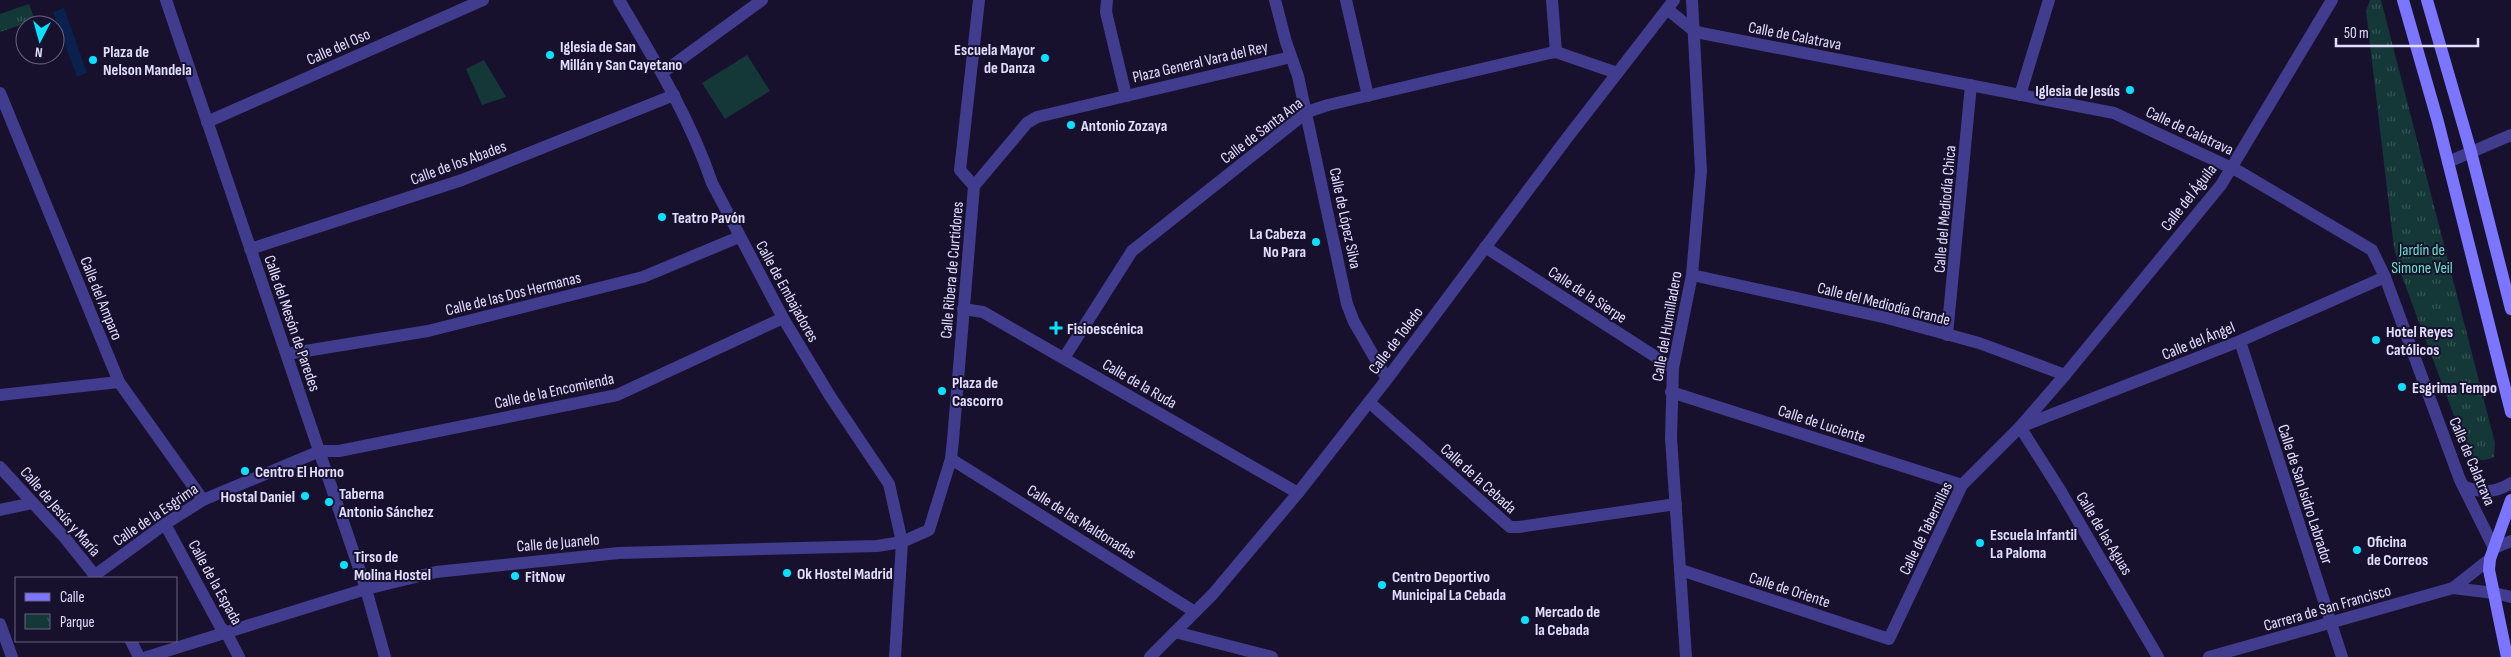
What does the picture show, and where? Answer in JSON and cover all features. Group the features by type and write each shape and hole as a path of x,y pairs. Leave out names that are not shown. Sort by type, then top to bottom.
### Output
{"main road":[{"path":"2403,0 2448,162 2511,412"},
{"path":"2427,0 2471,152 2511,309"},
{"path":"2507,657 2494,592 2490,581 2492,554 2511,500"}],"street":[{"name":"Calle del Mesón de Paredes","path":"166,0 320,451 366,589 385,657"},
{"name":"Calle del Oso","path":"207,122 483,0"},
{"name":"Calle de Embajadores","path":"619,0 674,95 739,237 783,318 830,396 889,484 902,542"},
{"path":"662,73 762,0"},
{"name":"Calle Ribera de Curtidores","path":"951,459 974,186 960,170 979,0"},
{"name":"Plaza General Vara del Rey","path":"1107,0 1106,12 1126,96 1291,57 1275,0"},
{"path":"1346,0 1368,96"},
{"path":"1552,0 1556,52 1618,72"},
{"name":"Calle del Humilladero","path":"1686,657 1671,438 1671,392 1673,368 1692,275 1701,171 1692,0"},
{"path":"2020,95 2049,0"},
{"name":"Calle del Águila","path":"2065,375 2221,185 2332,0"},
{"name":"Calle de Calatrava","path":"1671,4 1693,30 2114,113 2231,168 2372,250 2385,277 2460,480 2465,487 2492,554"},
{"name":"Calle de Toledo","path":"1153,654 1213,594 1298,493 1387,379 1485,247 1671,4"},
{"name":"Calle de Santa Ana","path":"1064,358 1132,251 1307,112 1556,52"},
{"name":"Calle de López Silva","path":"1291,57 1307,112 1347,304 1354,322 1387,379"},
{"name":"Calle del Mediodía Chica","path":"1947,335 1971,86"},
{"name":"Calle del Amparo","path":"0,93 119,382 203,500"},
{"name":"Calle de los Abades","path":"250,249 462,180 674,95"},
{"path":"974,186 1027,122 1037,117 1126,96"},
{"path":"2448,162 2511,135"},
{"name":"Calle de las Dos Hermanas","path":"287,354 428,331 615,285 643,277 739,237"},
{"name":"Calle de la Sierpe","path":"1485,247 1673,368"},
{"name":"Calle del Mediodía Grande","path":"1692,275 1887,318 1979,343 2065,375"},
{"name":"Calle del Ángel","path":"2020,428 2240,341 2385,277"},
{"name":"Calle de la Ruda","path":"963,309 983,312 1298,493"},
{"name":"Calle de la Encomienda","path":"320,451 339,451 617,395 783,318"},
{"name":"Calle de San Isidro Labrador","path":"2240,341 2342,657"},
{"name":"Calle de Tabernillas","path":"1889,638 1962,485 2020,428 2065,375"},
{"path":"0,395 119,382"},
{"name":"Calle de Luciente","path":"1671,392 1962,485"},
{"name":"Calle de la Cebada","path":"1369,402 1510,527 1676,504"},
{"name":"Calle de las Aguas","path":"2020,428 2060,490 2158,657"},
{"name":"Calle de la Esgrima","path":"96,577 165,524 203,500 320,451"},
{"path":"895,657 902,542 930,530 951,459"},
{"name":"Calle de las Maldonadas","path":"951,459 1192,615"},
{"name":"Calle de Jesús y María","path":"0,467 96,577"},
{"path":"2465,487 2490,492 2499,491 2511,483"},
{"path":"0,510 33,503"},
{"name":"Calle de la Espada","path":"165,524 221,628 226,632 239,657"},
{"name":"Carrera de San Francisco","path":"2453,588 2492,554 2511,541"},
{"name":"Calle de Juanelo","path":"147,657 366,589 461,568 619,553 877,546 902,542"},
{"name":"Calle de Oriente","path":"1681,570 1889,638"},
{"name":"Carrera de San Francisco","path":"2208,657 2453,588 2494,592 2511,597"},
{"path":"0,624 12,657"},
{"path":"1175,632 1272,657"},
{"path":"131,642 139,657"}],"green space":[{"name":"Jardín de Simone Veil","path":"2370,0 2381,0 2495,443 2494,457 2488,459 2478,460 2469,456 2401,274 2394,248 2366,11"},
{"path":"29,4 33,15 15,15 15,27 0,32 0,14"},
{"path":"747,55 770,91 725,119 702,83"},
{"path":"484,60 506,97 482,105 466,69"}],"water":[{"path":"64,8 87,73 77,77 65,44 65,15 54,15 53,12"}],"place":[{"name":"Iglesia de San Millán y San Cayetano","path":"550,55"},
{"name":"Escuela Mayor de Danza","path":"1045,58"},
{"name":"Plaza de Nelson Mandela","path":"93,60"},
{"name":"Iglesia de Jesús","path":"2130,90"},
{"name":"Antonio Zozaya","path":"1071,125"},
{"name":"Teatro Pavón","path":"662,217"},
{"name":"La Cabeza No Para","path":"1316,242"},
{"name":"Fisioescénica","path":"1056,328"},
{"name":"Hotel Reyes Católicos","path":"2376,340"},
{"name":"Esgrima Tempo","path":"2402,387"},
{"name":"Plaza de Cascorro","path":"942,391"},
{"name":"Centro El Horno","path":"245,471"},
{"name":"Hostal Daniel","path":"305,496"},
{"name":"Taberna Antonio Sánchez","path":"329,502"},
{"name":"Escuela Infantil La Paloma","path":"1980,543"},
{"name":"Oficina de Correos","path":"2357,550"},
{"name":"Tirso de Molina Hostel","path":"344,565"},
{"name":"Ok Hostel Madrid","path":"787,573"},
{"name":"FitNow","path":"515,576"},
{"name":"Centro Deportivo Municipal La Cebada","path":"1382,585"},
{"name":"Mercado de la Cebada","path":"1525,620"}]}
